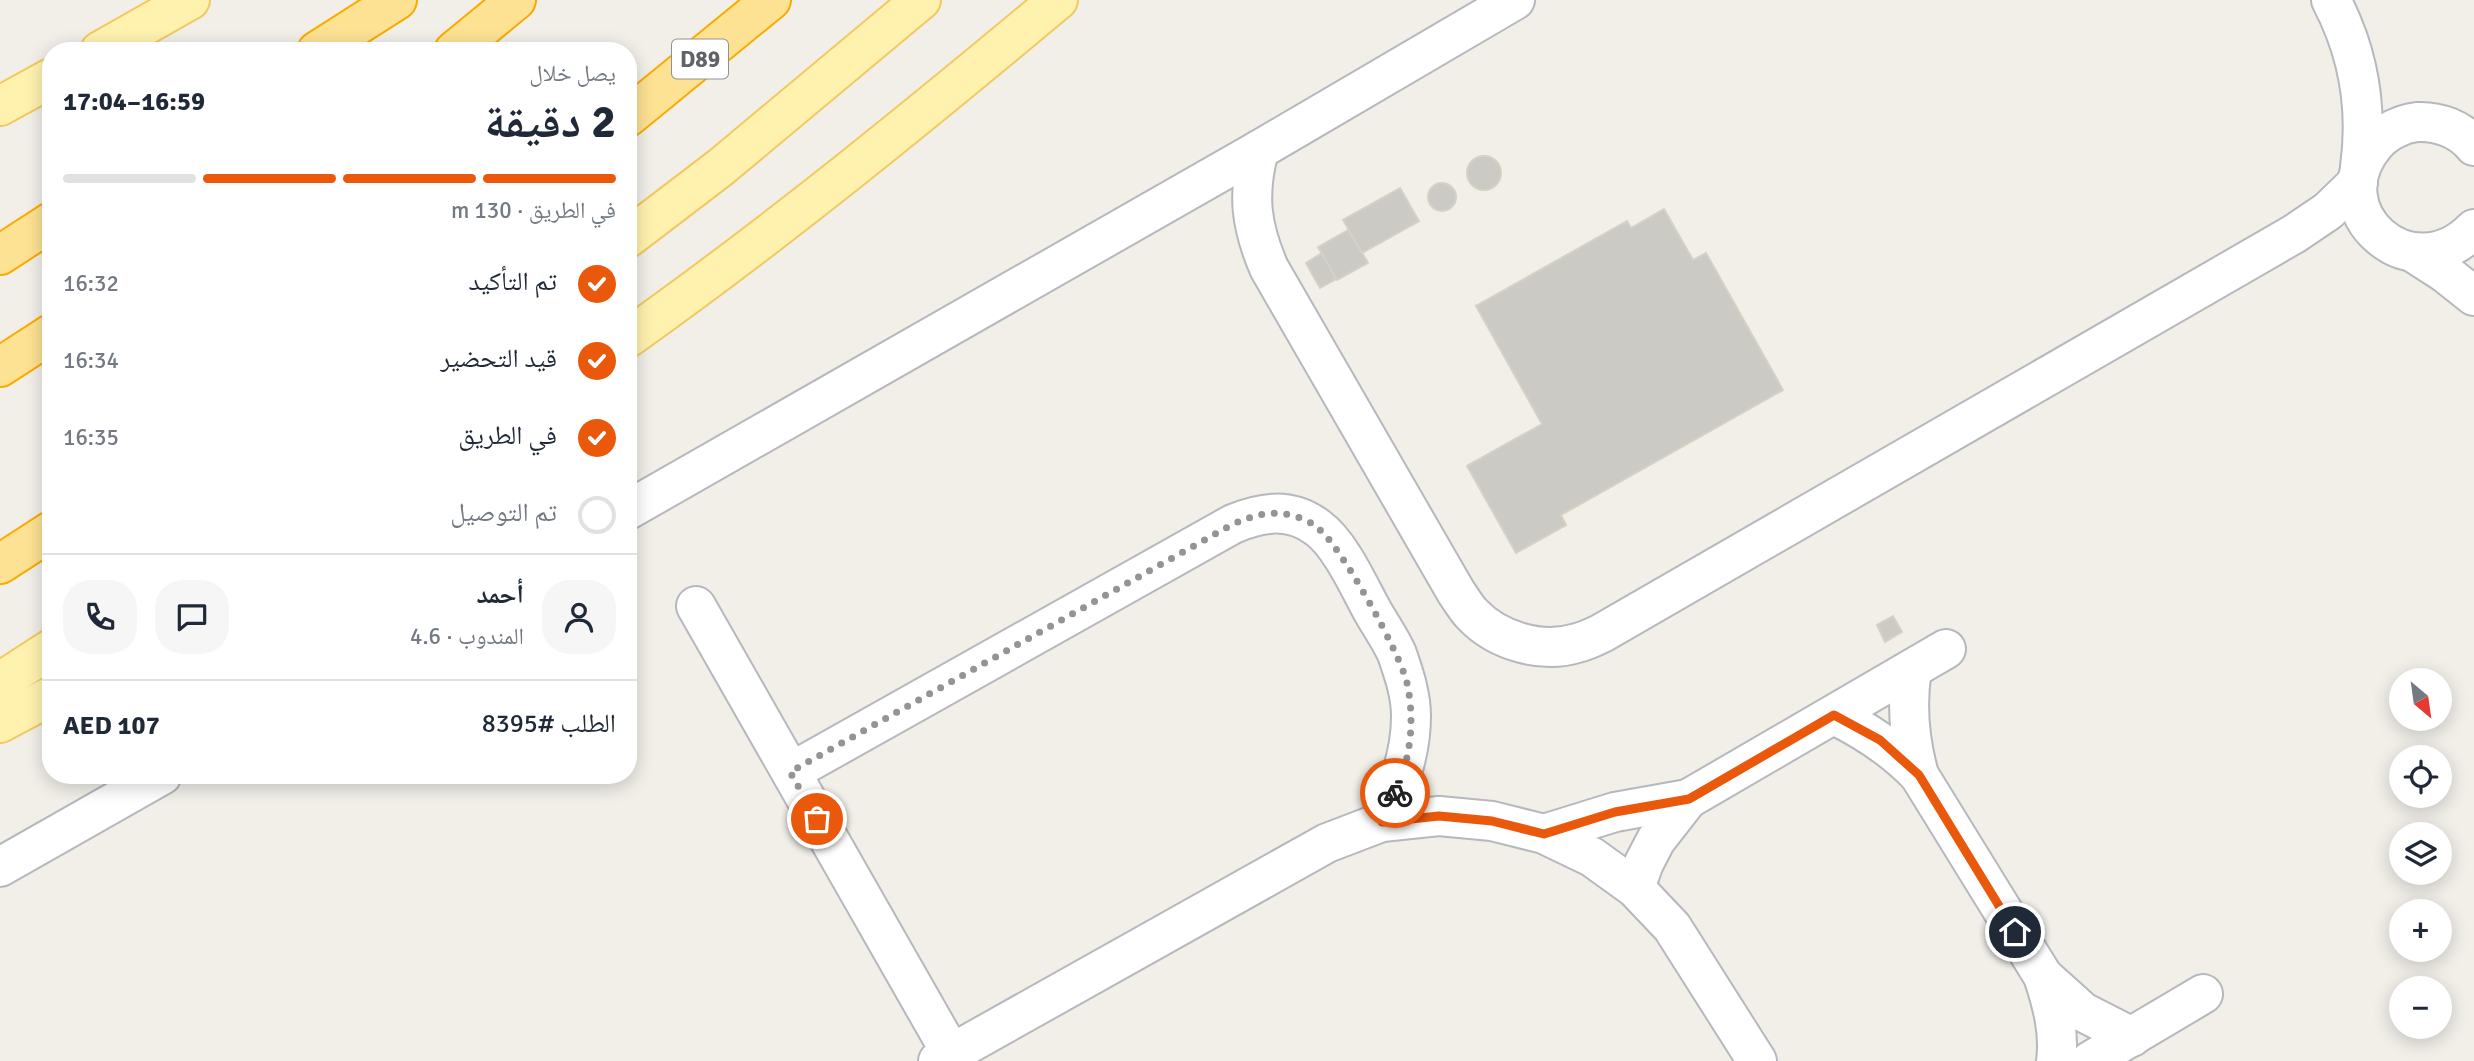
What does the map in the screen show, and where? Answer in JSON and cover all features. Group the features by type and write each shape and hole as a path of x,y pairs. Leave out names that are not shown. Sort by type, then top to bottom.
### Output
{"highway":[{"path":"331,42 397,0"},
{"path":"465,42 516,0"},
{"name":"D89","path":"637,110 771,0"},
{"path":"0,254 42,228"},
{"path":"0,367 42,340"},
{"path":"0,564 42,537"}],"main road":[{"path":"116,42 190,0"},
{"path":"637,231 721,167 921,0"},
{"path":"637,332 728,267 895,136 1058,0"},
{"path":"0,106 42,83"},
{"path":"0,682 42,655"},
{"path":"0,723 42,701"}],"street":[{"path":"637,505 1259,150 1515,0"},
{"path":"2331,0 2349,39 2358,72 2364,128 2358,177 2359,202 2366,221 2378,236 2394,247 2414,253 2474,296"},
{"path":"1259,150 1253,174 1253,222 1269,268 1456,592 1472,615 1494,632 1520,643 1548,647 1576,644 1626,620 2303,228 2328,211 2358,177 2366,154 2379,139 2396,128 2416,122 2435,123 2454,129 2474,146"},
{"path":"2414,253 2435,252 2456,244 2474,229"},
{"path":"790,772 1233,524 1261,513 1291,515 1318,528 1338,551 1395,651 1406,681 1411,713 1410,746 1402,777 1382,822"},
{"path":"696,606 790,772 944,1057 1327,844 1382,822 1439,816 1492,821 1544,834 1592,857 1635,888 1672,927 1757,1061"},
{"path":"1635,888 1656,840 1689,799 1946,649"},
{"path":"1912,669 1908,722 1919,775"},
{"path":"1834,715 1880,740 1919,775 2043,976 2056,1028 2056,1061"},
{"path":"0,867 146,784"},
{"path":"1544,834 1615,812 1689,799"},
{"path":"2043,976 2083,1012 2132,1037"},
{"path":"2090,1061 2203,994"}],"building":[{"path":"1484,156 1496,161 1501,173 1496,185 1484,190 1472,185 1467,173 1472,161"},
{"path":"1442,183 1452,187 1456,197 1452,207 1442,211 1432,207 1428,197 1432,187"},
{"path":"1400,188 1419,221 1362,253 1343,220"},
{"path":"1664,209 1693,260 1706,253 1783,390 1561,515 1566,525 1516,553 1467,466 1542,424 1476,306 1627,221 1631,228"},
{"path":"1348,230 1368,263 1337,280 1318,247"},
{"path":"1322,253 1336,279 1320,288 1306,263"},
{"path":"1893,616 1902,632 1885,642 1877,625"}],"way so far":[{"path":"817,819 790,772 1233,524 1261,513 1291,515 1318,528 1338,551 1395,651 1406,681 1411,713 1410,746 1395,793"}],"route":[{"path":"1395,793 1382,822 1439,816 1492,821 1544,834 1615,812 1689,799 1834,715 1880,740 1919,775 2015,932"}]}
